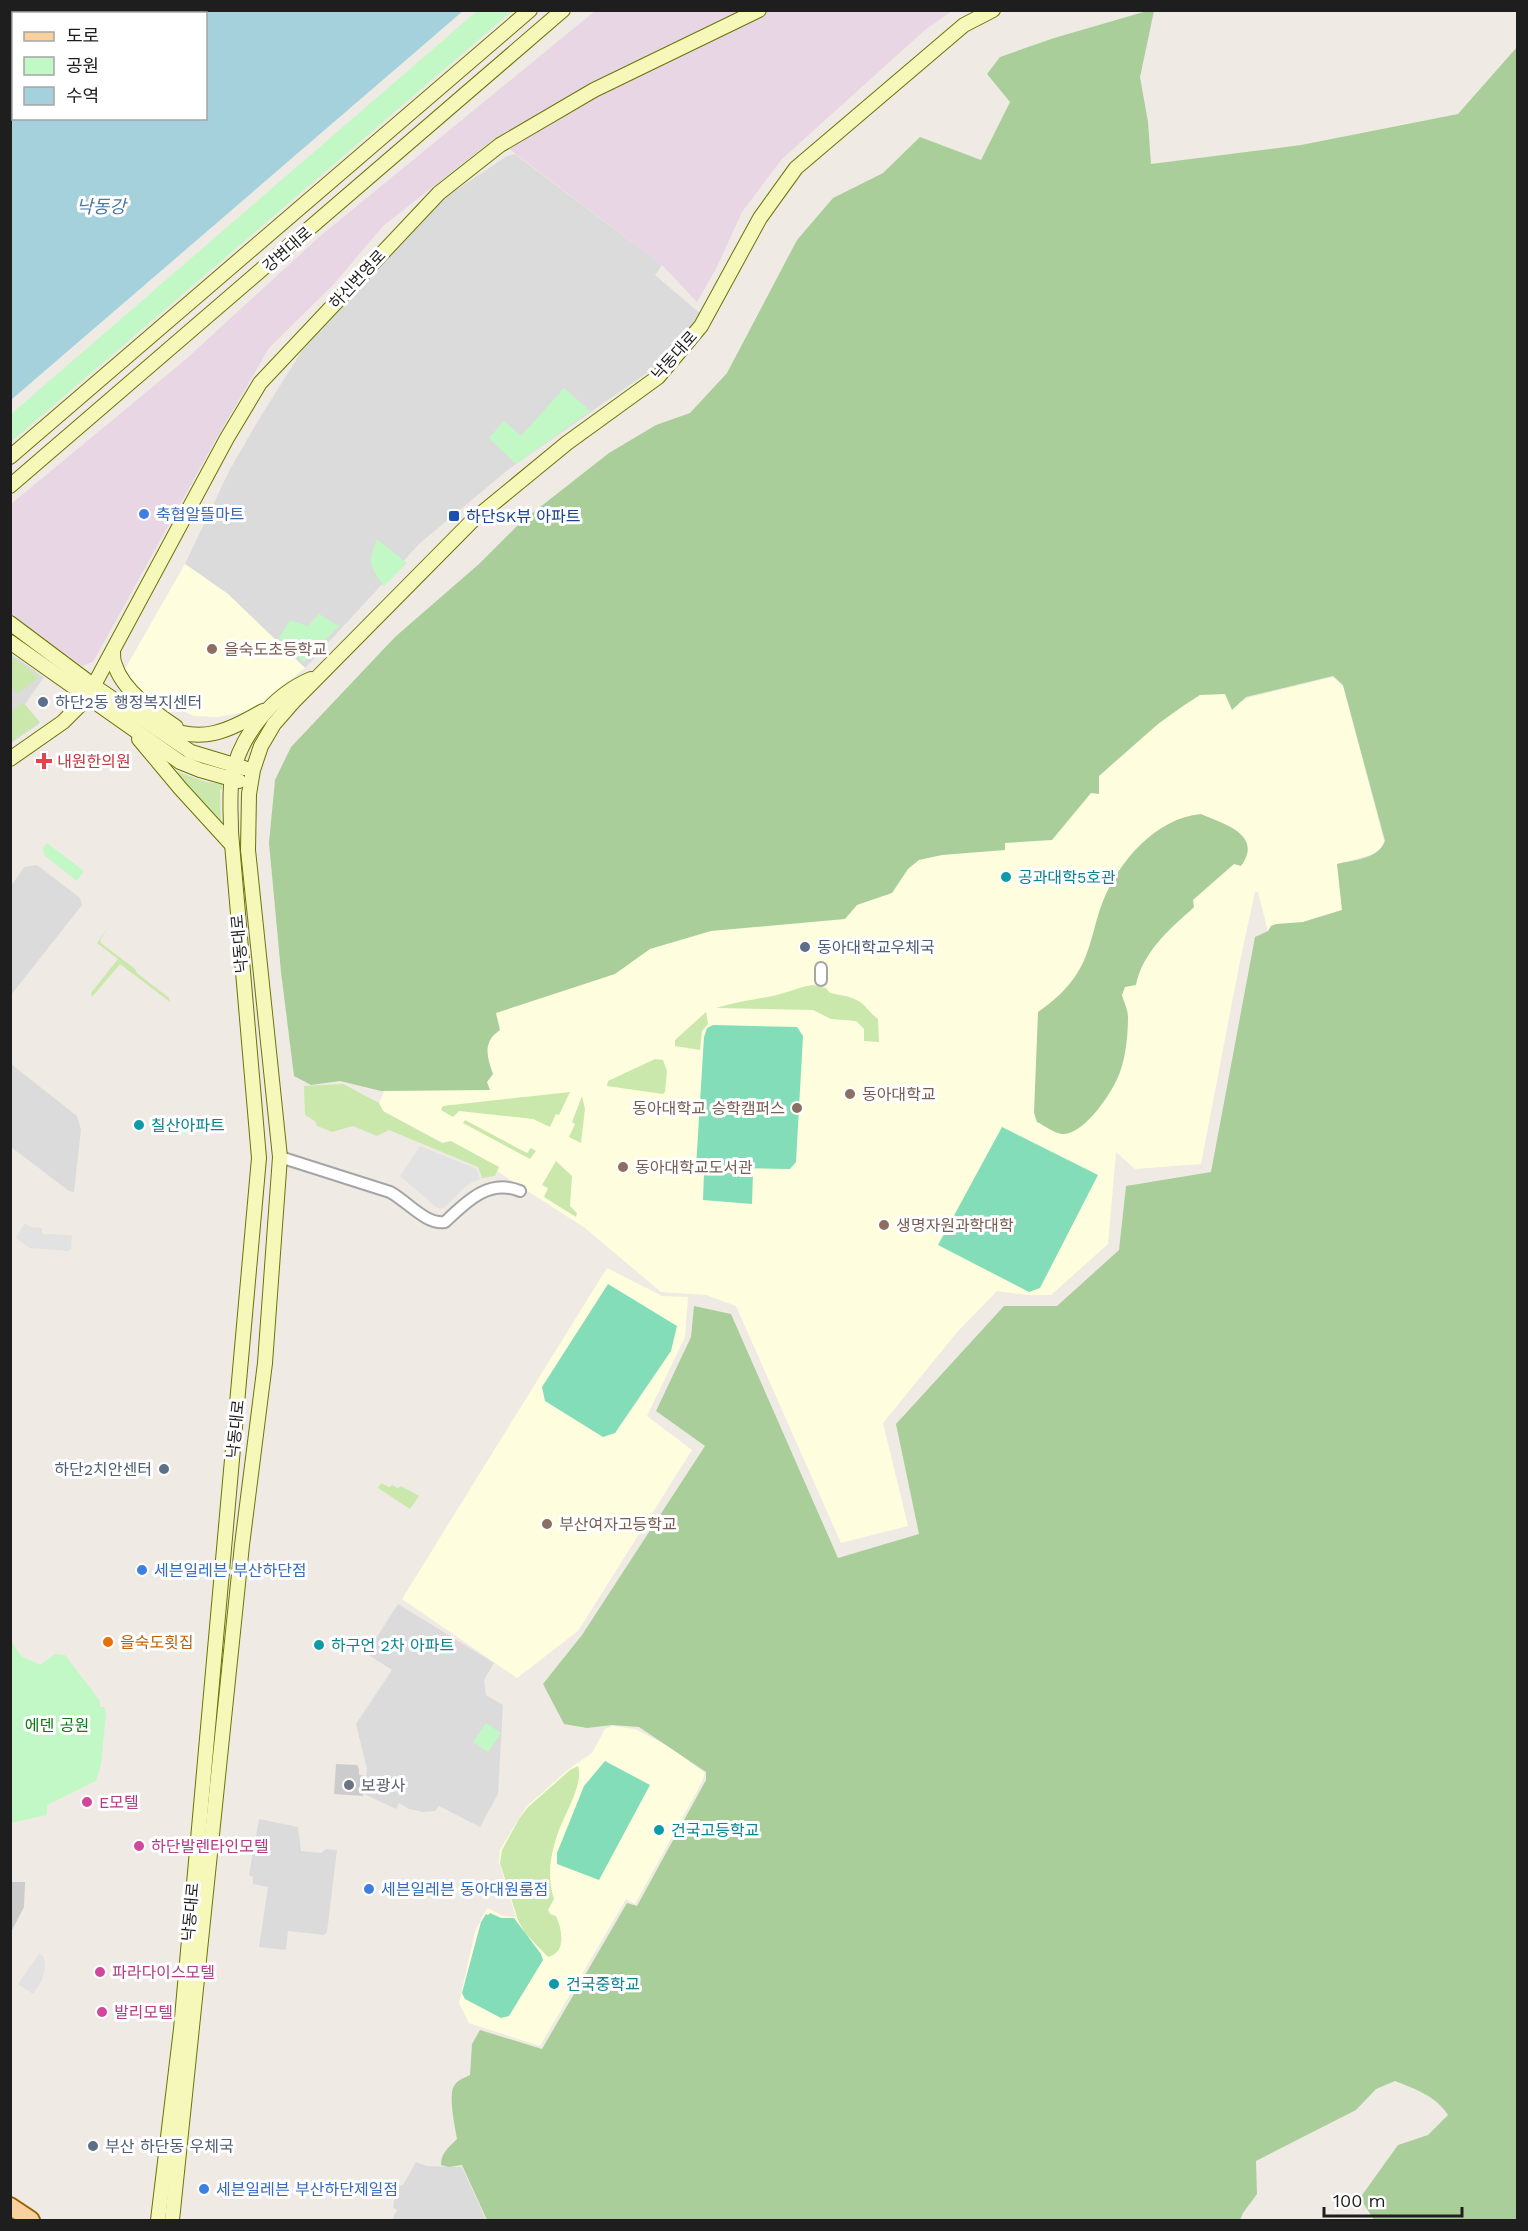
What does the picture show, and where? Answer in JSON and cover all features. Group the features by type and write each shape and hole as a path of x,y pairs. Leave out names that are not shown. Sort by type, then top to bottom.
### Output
{"main road":[{"path":"10,2206 31,2220"}],"street":[{"name":"강변대로","path":"10,457 530,10"},
{"name":"강변대로","path":"10,486 563,10"},
{"name":"하신번영로","path":"10,759 63,722 91,692 221,448 260,383 439,193 500,145 594,90 759,10"},
{"name":"낙동대로","path":"172,2220 239,1570 265,1363 279,1157 248,850 252,776 261,746 274,724 295,700 472,521 567,443 658,376 701,326 760,218 796,168 964,25 993,10"},
{"path":"10,623 91,692"},
{"path":"10,642 133,721 180,762 252,776"},
{"path":"113,651 115,666 129,688 153,711 188,734"},
{"name":"낙동대로","path":"158,2220 180,2037 259,1158 231,845 233,772 242,745 251,730 273,706 298,684 322,675"},
{"path":"133,721 188,734 217,734 273,706"},
{"path":"133,721 180,788 231,845"},
{"path":"821,968 821,980"},
{"path":"259,1158 279,1157 390,1192 423,1215 440,1223 445,1222 482,1191 500,1188 520,1191"},
{"path":"222,1567 239,1570"}],"shaded area":[{"path":"595,11 952,11 925,30 782,159 742,212 717,267 697,302 662,265 495,138 383,226 334,284 269,348 93,662 82,666 11,615 11,504 185,360 319,237"},
{"path":"515,154 662,265 655,275 701,314 654,368 509,469 419,544 305,668 228,594 185,564 229,471 314,332 440,201 507,156"},
{"name":"을숙도초등학교","path":"185,564 228,594 305,668 251,711 217,717 194,716 143,693 125,669"},
{"path":"11,654 44,677 25,704 39,724 11,743"},
{"name":"동아대학교 승학캠퍼스","path":"1333,677 1343,686 1384,841 1381,848 1374,854 1337,864 1342,910 1308,920 1307,926 1268,931 1258,892 1255,892 1201,1164 1135,1169 1116,1152 1108,1244 1051,1295 997,1291 958,1331 883,1423 908,1526 841,1543 736,1306 706,1295 661,1292 585,1228 497,1171 384,1112 379,1103 406,1042 1098,772 1158,721 1201,692 1226,690 1232,706 1251,697"},
{"path":"37,865 80,898 82,905 11,995 11,886 24,867"},
{"path":"11,1064 77,1116 81,1130 74,1192 69,1191 11,1147"},
{"path":"420,1146 477,1169 480,1179 467,1185 445,1207 440,1209 436,1207 400,1176"},
{"path":"25,1223 30,1227 42,1228 42,1234 72,1235 71,1249 68,1251 30,1248 16,1238"},
{"name":"부산여자고등학교","path":"607,1268 662,1296 688,1297 685,1337 647,1416 692,1450 578,1631 517,1678 402,1599"},
{"path":"398,1604 494,1663 484,1680 486,1695 503,1705 498,1794 480,1827 439,1806 435,1811 423,1812 409,1809 399,1803 396,1809 364,1794 367,1769 356,1724 392,1670 367,1654"},
{"path":"612,1726 635,1729 668,1746 705,1773 702,1782 635,1904 626,1899 540,2046 469,2023 459,2003 475,1932 487,1908 504,1916 516,1917 499,1862 500,1850 526,1807 570,1768 592,1753 605,1729"},
{"name":"보광사","path":"336,1764 357,1765 359,1775 365,1776 363,1796 334,1794"},
{"path":"259,1819 298,1827 301,1851 321,1853 326,1849 337,1850 327,1932 324,1935 288,1931 286,1950 259,1947 268,1887 253,1884 253,1877 249,1875"},
{"path":"11,1882 25,1882 24,1907 11,1932"},
{"path":"39,1954 44,1957 45,1968 42,1980 33,1994 18,1984"},
{"path":"416,2162 427,2166 462,2167 486,2220 392,2220 397,2210 393,2207 397,2186 403,2185"}],"green space":[{"path":"477,11 512,11 11,442 11,414"},
{"path":"1147,11 1154,11 1140,77 1148,122 1151,164 1301,145 1458,114 1517,47 1517,2220 1374,2220 1360,2198 1398,2145 1428,2135 1448,2115 1431,2098 1395,2081 1376,2089 1356,2110 1256,2161 1257,2194 1240,2220 487,2220 462,2165 449,2167 441,2165 444,2154 457,2139 452,2111 452,2090 457,2082 470,2075 472,2044 480,2030 542,2049 627,1903 637,1906 706,1780 706,1772 639,1727 612,1725 587,1728 564,1724 543,1684 582,1635 705,1446 656,1411 691,1337 694,1306 731,1314 838,1558 919,1534 896,1424 1004,1306 1057,1306 1119,1250 1126,1186 1211,1172 1255,937 1276,924 1303,922 1342,910 1337,864 1371,855 1382,847 1385,841 1343,685 1333,676 1246,697 1232,710 1225,694 1200,695 1158,724 1099,776 1099,794 1091,793 1052,840 1005,843 1005,850 942,855 919,860 908,869 892,893 857,905 845,919 711,931 650,949 615,974 496,1013 500,1030 490,1040 487,1050 493,1074 487,1082 490,1090 381,1091 340,1081 311,1085 294,1076 281,972 269,843 275,780 291,747 395,637 479,564 521,522 609,453 656,425 690,413 727,373 797,240 833,198 883,173 920,137 981,160 1010,102 987,74 1000,57 1054,38"},
{"path":"564,388 590,411 516,464 489,438 504,421 521,436"},
{"path":"377,539 407,563 384,586 371,563"},
{"path":"319,614 339,626 304,662 279,638 290,620 308,626"},
{"path":"11,656 39,677 17,694 11,685"},
{"path":"22,702 40,722 11,742 11,712"},
{"path":"173,770 206,782 222,784 220,790 221,823"},
{"path":"1201,814 1238,832 1248,846 1247,855 1241,866 1234,864 1193,900 1194,907 1165,934 1150,953 1136,985 1125,987 1122,995 1128,1017 1125,1052 1117,1080 1105,1100 1080,1128 1071,1133 1062,1134 1053,1131 1037,1122 1034,1113 1038,1012 1062,992 1080,969 1103,901 1129,857 1154,833 1169,824 1185,817"},
{"path":"47,843 84,871 77,881 44,855 43,848"},
{"path":"111,923 100,940 101,943 169,998 170,1002 120,964 92,997 91,993 118,959 97,943"},
{"path":"813,985 826,988 830,993 857,1000 862,1004 878,1019 879,1042 864,1041 864,1029 856,1021 831,1019 813,1010 716,1008 773,996"},
{"path":"706,1012 708,1024 702,1031 700,1050 675,1046 675,1040"},
{"path":"713,1025 797,1027 803,1036 796,1162 790,1169 696,1167 704,1037 707,1028"},
{"path":"655,1059 663,1060 667,1071 663,1094 607,1086 608,1081"},
{"path":"343,1084 379,1103 383,1111 442,1143 451,1141 499,1167 495,1176 482,1178 478,1167 389,1130 377,1136 353,1126 332,1132 317,1126 315,1121 305,1115 304,1086"},
{"path":"570,1092 559,1115 556,1114 550,1127 533,1119 459,1111 453,1117 441,1110 443,1106"},
{"path":"582,1096 585,1109 581,1143 569,1137"},
{"path":"465,1120 527,1153 531,1148 536,1151 530,1159 463,1123"},
{"path":"1002,1127 1098,1175 1040,1288 1029,1292 938,1245"},
{"path":"556,1161 572,1176 570,1206 577,1213 576,1217 544,1197 548,1188 542,1185"},
{"path":"704,1172 753,1173 752,1204 703,1200"},
{"path":"608,1284 677,1326 671,1351 615,1433 603,1437 545,1401 542,1387"},
{"path":"381,1483 389,1487 401,1486 419,1496 410,1509 378,1488"},
{"name":"에덴 공원","path":"11,1641 21,1656 40,1665 55,1654 65,1655 100,1701 100,1707 104,1707 106,1713 101,1764 96,1781 47,1805 47,1815 11,1823"},
{"path":"486,1723 501,1733 488,1752 473,1742"},
{"path":"605,1761 650,1785 599,1880 557,1864 557,1853 584,1786"},
{"path":"578,1766 576,1790 558,1833 551,1858 550,1874 554,1899 548,1910 550,1914 556,1916 561,1940 558,1951 548,1957 525,1933 518,1920 500,1863 502,1850 527,1808 570,1770"},
{"path":"490,1913 501,1918 514,1918 543,1960 509,2016 501,2018 465,1999 462,1993 481,1922 486,1914"}],"water":[{"name":"낙동강","path":"11,10 463,11 11,400"}],"place":[{"name":"축협알뜰마트","path":"144,514"},
{"name":"하단SK뷰 아파트","path":"454,516"},
{"name":"을숙도초등학교","path":"212,649"},
{"name":"하단2동 행정복지센터","path":"43,702"},
{"name":"내원한의원","path":"44,761"},
{"name":"공과대학5호관","path":"1006,877"},
{"name":"동아대학교우체국","path":"805,947"},
{"name":"동아대학교","path":"850,1094"},
{"name":"동아대학교 승학캠퍼스","path":"797,1108"},
{"name":"칠산아파트","path":"139,1125"},
{"name":"동아대학교도서관","path":"623,1167"},
{"name":"생명자원과학대학","path":"884,1225"},
{"name":"하단2치안센터","path":"164,1469"},
{"name":"부산여자고등학교","path":"547,1524"},
{"name":"세븐일레븐 부산하단점","path":"142,1570"},
{"name":"을숙도횟집","path":"108,1642"},
{"name":"하구언 2차 아파트","path":"319,1645"},
{"name":"보광사","path":"349,1785"},
{"name":"E모텔","path":"87,1802"},
{"name":"건국고등학교","path":"659,1830"},
{"name":"하단발렌타인모텔","path":"139,1846"},
{"name":"세븐일레븐 동아대원룸점","path":"369,1889"},
{"name":"파라다이스모텔","path":"100,1972"},
{"name":"건국중학교","path":"554,1984"},
{"name":"발리모텔","path":"102,2012"},
{"name":"부산 하단동 우체국","path":"93,2146"},
{"name":"세븐일레븐 부산하단제일점","path":"204,2189"}]}
